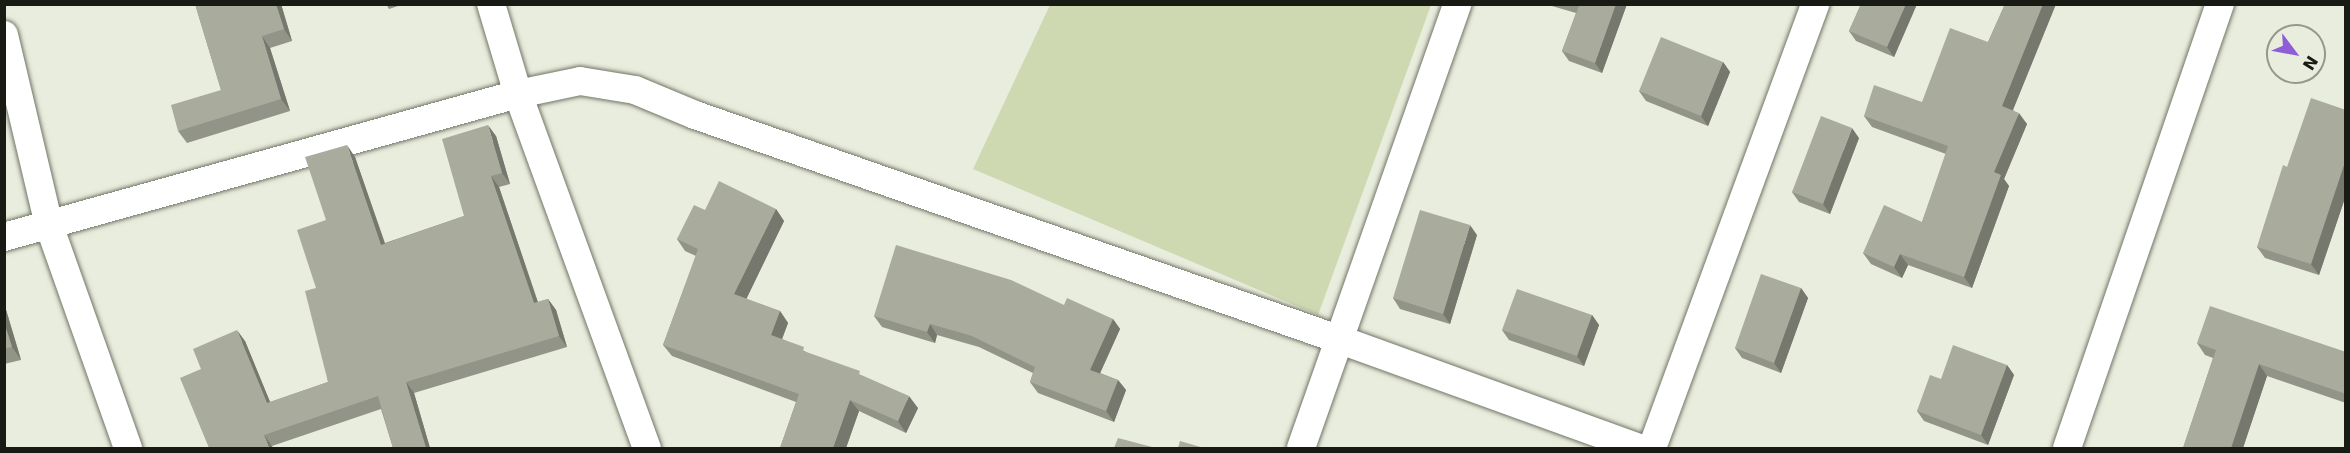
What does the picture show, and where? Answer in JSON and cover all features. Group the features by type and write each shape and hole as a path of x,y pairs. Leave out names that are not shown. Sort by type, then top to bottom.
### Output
{"street":[{"path":"491,4 518,94 647,448"},
{"path":"1301,448 1457,4"},
{"path":"1652,448 1815,4"},
{"path":"2067,448 2220,4"},
{"path":"4,34 49,225 128,448"},
{"path":"4,237 518,94 580,81 635,90 695,116 1338,339 1639,448"}],"green space":[{"path":"1050,5 1431,5 1318,315 973,169"}],"building":[{"path":"195,4 276,4 284,29 262,36 281,99 178,131 171,105 221,90"},
{"path":"1573,4 1616,4 1595,63 1562,51 1579,6"},
{"path":"1861,4 1906,4 1887,47 1849,31"},
{"path":"2005,4 2043,4 2002,106 2019,113 1994,172 2001,175 1964,277 1900,254 1894,267 1863,253 1884,205 1922,222 1948,146 1864,116 1874,85 1922,102 1950,28 1988,42"},
{"path":"1661,37 1723,62 1701,116 1639,91"},
{"path":"2311,98 2346,110 2346,159 2311,264 2257,247 2283,165 2287,167"},
{"path":"1821,116 1852,128 1823,204 1792,192"},
{"path":"488,125 502,173 491,176 534,303 548,299 559,336 406,382 426,448 393,448 378,396 264,435 269,448 209,448 180,378 201,369 193,349 237,330 267,403 328,382 305,291 316,288 297,230 326,220 305,157 347,145 381,245 464,216 442,139"},
{"path":"719,181 776,209 734,294 780,311 771,335 804,347 803,351 860,371 859,374 909,396 898,421 850,400 833,448 780,448 799,394 663,345 698,249 677,239 694,205 705,210"},
{"path":"1420,210 1470,225 1443,314 1393,298"},
{"path":"896,245 1011,280 1064,305 1067,298 1113,319 1090,370 1118,380 1106,411 1030,382 1035,367 972,336 930,324 927,332 874,316"},
{"path":"1761,274 1801,288 1774,363 1735,348"},
{"path":"1517,289 1592,315 1577,356 1502,330"},
{"path":"2210,306 2346,352 2346,394 2259,364 2231,448 2183,448 2216,350 2197,343"},
{"path":"4,322 12,347 4,349"},
{"path":"1953,345 2007,365 1981,435 1917,411 1930,375 1941,379"},
{"path":"1118,438 1156,448 1114,448"},
{"path":"1180,441 1204,448 1178,448"}]}
